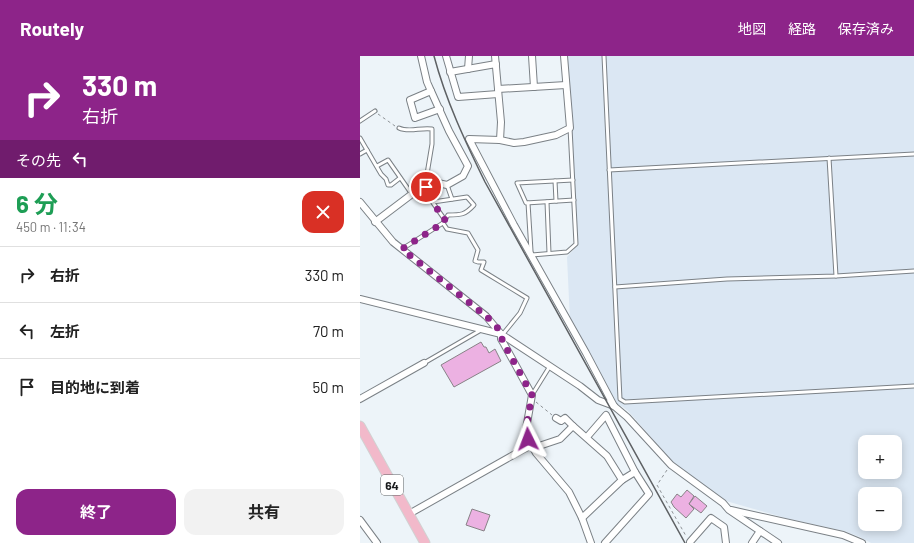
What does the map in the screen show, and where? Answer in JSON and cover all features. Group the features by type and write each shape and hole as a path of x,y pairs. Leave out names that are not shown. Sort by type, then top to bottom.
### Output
{"main road":[{"name":"64","path":"360,426 425,543"}],"street":[{"path":"375,222 426,184 438,183 447,185 464,176 468,166 449,131 431,91 421,56"},
{"path":"446,56 458,97 498,91 566,85"},
{"path":"468,69 469,56"},
{"path":"495,56 501,122 500,140"},
{"path":"532,56 534,87"},
{"path":"564,56 570,128 556,135 524,142 468,139 614,406"},
{"path":"450,72 496,64"},
{"path":"431,91 410,100 415,118 440,109"},
{"path":"360,202 393,242 486,316 501,334 580,386 598,400 614,406 627,417 671,465 723,502 729,510 778,543"},
{"path":"360,299 501,334"},
{"path":"501,334 501,339 532,397 526,429 532,446 569,492 582,518 591,543"},
{"path":"360,399 424,363"},
{"path":"587,437 606,415 635,472 649,494 605,543"},
{"path":"556,418 561,421 565,418 587,437 606,456 622,480"},
{"path":"409,514 532,446 560,439 573,426"},
{"path":"582,518 622,480 635,472"},
{"path":"729,510 843,535 862,543"},
{"path":"690,542 711,518 724,526 726,543"},
{"path":"360,520 377,543"},
{"path":"752,543 760,531"}],"lane":[{"path":"604,56 608,170 620,399 625,402 914,386"},
{"path":"360,121 375,112"},
{"path":"399,128 403,130 432,128 432,144 426,184 429,195 447,229 468,233 478,250 474,261 484,262 481,270 528,298 520,313 503,334 501,334"},
{"path":"570,128 573,180 576,244 567,252 531,254 528,203 526,203 517,183 573,180"},
{"path":"360,138 386,179 388,185 391,185 400,178"},
{"path":"360,154 367,150"},
{"path":"608,170 914,154"},
{"path":"829,158 836,276"},
{"path":"377,166 388,160 412,194"},
{"path":"555,181 556,201"},
{"path":"447,185 452,199"},
{"path":"402,249 444,221 448,215 462,215 470,210 474,205 467,197 433,202"},
{"path":"528,203 574,200"},
{"path":"547,202 549,253"},
{"path":"615,287 727,279 836,276 914,271"},
{"path":"424,363 482,329"},
{"path":"532,397 550,366"}],"path":[{"path":"375,112 399,128"},
{"path":"532,397 556,418"},
{"path":"671,465 657,485 690,542"}],"shaded area":[{"path":"566,56 914,56 914,543 871,543 844,531 789,519 726,501 671,460 629,412 613,402 570,321 567,257 578,245 572,129"}],"building":[{"path":"481,342 489,353 495,349 501,361 454,387 441,365"},
{"path":"687,490 694,496 689,504 694,509 686,518 674,507 671,502 677,494 681,497"},
{"path":"695,496 707,506 701,513 689,504"},
{"path":"472,509 490,515 484,531 466,525"}],"railway":[{"path":"434,56 450,105 485,182 685,543"}],"route":[{"path":"426,187 431,200 445,220 443,223 402,249 486,316 501,334 501,339 532,395 526,429 528,439"}]}
